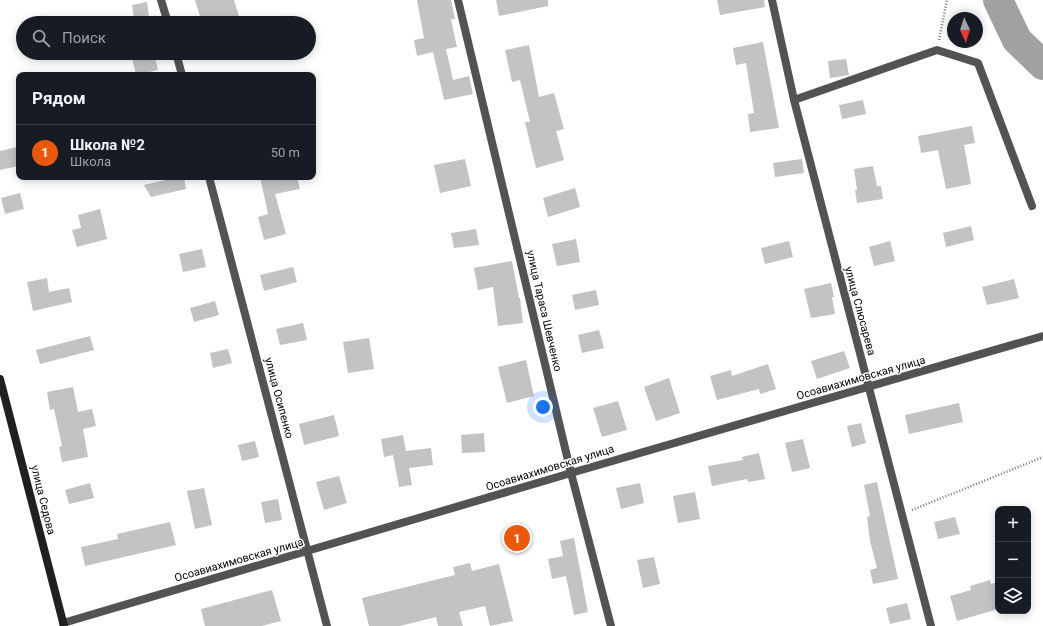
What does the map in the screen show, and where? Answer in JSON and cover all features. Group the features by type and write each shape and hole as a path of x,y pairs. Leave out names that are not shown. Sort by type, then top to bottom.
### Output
{"main road":[{"name":"улица Седова","path":"0,379 63,624"}],"street":[{"path":"162,0 166,16"},
{"name":"улица Тараса Шевченко","path":"458,0 571,473 611,626"},
{"name":"улица Слюсарева","path":"772,0 794,100 931,626"},
{"path":"794,100 938,50 978,62 1032,206"},
{"path":"178,60 181,72"},
{"name":"улица Осипенко","path":"210,180 309,552 327,626"},
{"name":"Осоавиахимовская улица","path":"63,624 571,473 1043,336"}],"path":[{"path":"938,50 946,0"},
{"path":"902,514 1043,457"}],"building":[{"path":"195,0 234,0 239,16 200,16"},
{"path":"417,0 451,0 455,19 451,19 457,47 446,49 453,80 469,76 473,94 444,100 433,52 417,56 414,40 424,38"},
{"path":"496,0 548,0 548,6 499,16"},
{"path":"717,0 764,0 765,7 720,15"},
{"path":"147,2 149,16 134,16 132,5"},
{"path":"763,42 779,128 750,132 748,114 754,113 746,63 736,65 733,48"},
{"path":"529,45 539,97 554,93 564,129 556,131 564,160 536,168 525,122 530,122 520,80 512,82 505,50"},
{"path":"846,59 849,75 830,78 828,61"},
{"path":"132,60 156,60 158,70 149,72 135,72"},
{"path":"863,100 866,114 842,119 839,105"},
{"path":"972,126 975,143 964,145 971,184 946,189 938,150 921,153 918,136"},
{"path":"16,147 16,167 0,170 0,151"},
{"path":"465,159 471,186 440,193 434,165"},
{"path":"802,159 804,173 775,177 773,163"},
{"path":"873,166 877,186 881,186 883,199 857,203 854,169"},
{"path":"165,180 184,180 186,189 151,197 144,185"},
{"path":"261,180 298,180 300,189 275,194 286,234 264,240 258,217 268,214"},
{"path":"575,188 580,207 548,217 543,198"},
{"path":"20,193 24,209 5,214 1,198"},
{"path":"100,209 107,239 77,247 72,230 81,228 78,215"},
{"path":"971,226 974,240 946,247 943,233"},
{"path":"476,229 479,245 454,248 451,233"},
{"path":"576,239 580,262 557,266 552,244"},
{"path":"789,241 793,257 765,264 761,248"},
{"path":"890,241 895,261 874,266 869,247"},
{"path":"202,249 206,267 183,272 179,254"},
{"path":"512,261 520,298 523,323 498,326 493,287 478,290 474,268"},
{"path":"293,267 297,282 264,291 260,275"},
{"path":"47,278 49,292 69,288 72,302 33,311 27,282"},
{"path":"1014,279 1019,298 987,305 982,287"},
{"path":"831,283 835,314 811,318 804,289"},
{"path":"596,290 599,305 575,310 572,295"},
{"path":"215,301 219,315 194,322 190,308"},
{"path":"303,323 307,340 280,345 276,329"},
{"path":"599,330 604,348 582,353 578,335"},
{"path":"90,336 94,350 40,364 36,350"},
{"path":"369,338 374,369 348,373 343,342"},
{"path":"228,349 232,363 213,368 210,353"},
{"path":"844,351 850,368 817,379 811,361"},
{"path":"526,360 534,396 507,403 498,367"},
{"path":"768,364 776,389 760,394 759,389 717,400 710,376 731,370 732,376"},
{"path":"669,378 680,413 656,421 644,387"},
{"path":"73,387 78,412 92,409 96,426 83,429 88,457 62,462 59,447 62,446 54,409 50,410 47,392"},
{"path":"618,401 627,430 602,437 593,408"},
{"path":"959,403 963,422 909,434 905,415"},
{"path":"334,415 339,436 304,445 299,424"},
{"path":"861,423 866,443 852,447 847,426"},
{"path":"484,433 485,452 462,453 461,435"},
{"path":"403,435 406,451 431,448 433,465 409,468 412,485 399,487 393,455 384,457 381,439"},
{"path":"803,439 810,468 792,472 785,443"},
{"path":"255,441 259,457 242,461 238,445"},
{"path":"759,453 765,479 748,482 747,479 712,486 708,466 743,460 742,457"},
{"path":"339,476 347,503 324,510 316,482"},
{"path":"877,482 898,579 873,584 870,570 877,568 870,541 867,517 870,516 864,485"},
{"path":"90,483 94,498 69,504 65,490"},
{"path":"640,483 644,503 621,509 616,488"},
{"path":"204,488 212,525 195,529 187,491"},
{"path":"695,492 700,519 678,523 673,496"},
{"path":"278,499 282,520 265,523 261,502"},
{"path":"955,517 960,534 938,539 934,522"},
{"path":"170,522 176,545 85,566 81,547 118,539 117,534"},
{"path":"574,538 588,612 574,615 566,576 552,579 548,559 563,556 560,541"},
{"path":"654,557 660,584 643,588 637,560"},
{"path":"470,563 472,571 499,564 513,621 490,626 485,606 459,612 463,626 438,626 436,617 400,626 369,626 362,598 455,575 453,567"},
{"path":"990,580 991,584 995,583 995,610 957,621 950,596 971,590 970,586"},
{"path":"272,590 281,621 261,626 205,626 201,609"},
{"path":"907,603 911,619 890,624 886,608"}],"waterway":[{"path":"998,0 1017,40 1043,65"}],"place":[{"name":"Школа №2","path":"517,538"}]}
